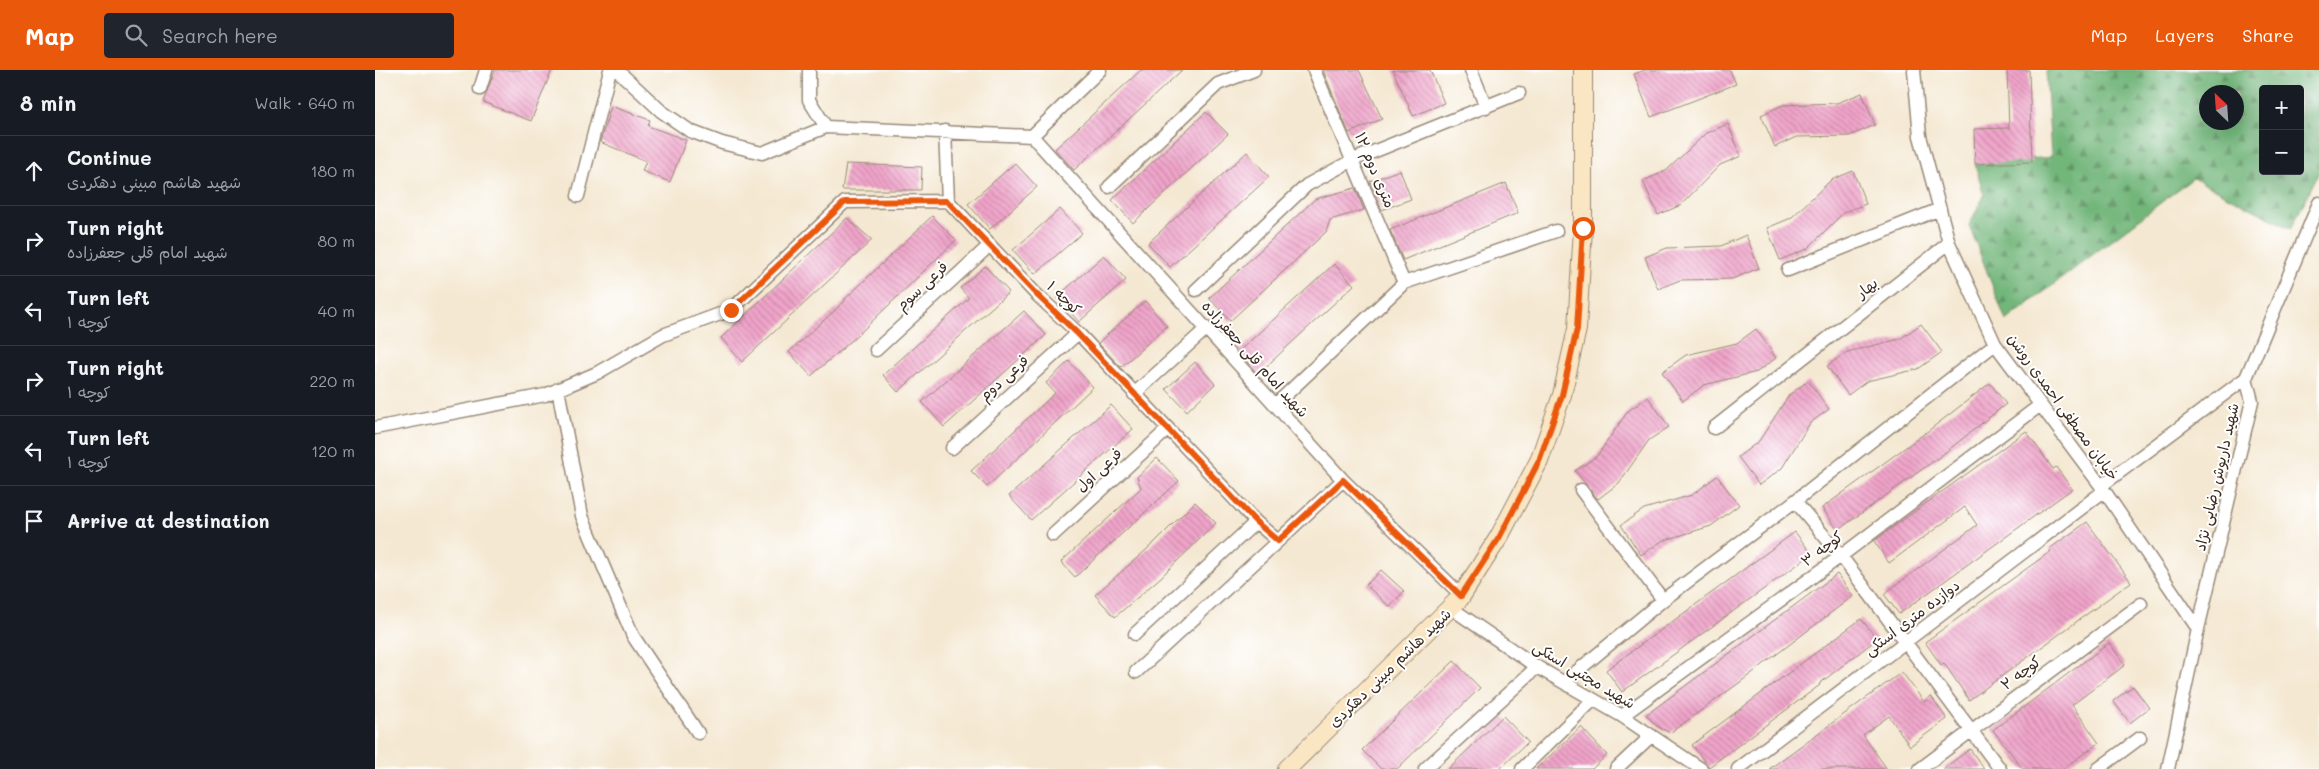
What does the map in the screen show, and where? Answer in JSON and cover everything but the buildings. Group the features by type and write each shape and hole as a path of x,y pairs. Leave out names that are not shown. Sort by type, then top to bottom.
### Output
{"main road":[{"name":"شهید هاشم مبینی دهکردی","path":"1287,769 1456,602 1499,538 1539,461 1562,395 1577,329 1582,247 1583,70"}],"street":[{"path":"480,88 486,70"},
{"path":"578,196 611,70"},
{"path":"617,70 661,111 690,131 722,143 762,153 826,127 1032,136 1100,70"},
{"path":"809,70 809,100 826,127"},
{"path":"1109,187 1218,84 1254,70"},
{"name":"۱۲ متری دوم","path":"1314,70 1403,283"},
{"path":"1471,70 1486,107"},
{"name":"خیابان مصطفی احمدی روشن","path":"1914,70 1920,136 1949,242 1995,344 2039,406 2103,489 2198,628"},
{"path":"1197,290 1307,185 1353,160 1519,93"},
{"path":"375,428 545,395 597,373 663,335 731,310 845,202 947,201 945,131"},
{"name":"شهید امام قلی جعفرزاده","path":"1032,136 1456,602"},
{"name":"کوچه ۱","path":"947,201 1077,333 1256,522 1278,541"},
{"path":"2246,378 2319,203"},
{"path":"1788,270 1940,209"},
{"path":"1275,405 1403,283 1556,231"},
{"name":"بهار","path":"1714,428 1949,242"},
{"name":"فرعی سوم","path":"876,350 990,245"},
{"path":"1133,394 1206,329"},
{"name":"فرعی دوم","path":"952,448 1077,333"},
{"path":"1563,682 1663,600 1795,501 1995,344"},
{"name":"دوازده متری استکی","path":"1738,769 1907,643 2246,378"},
{"name":"شهید داریوش رضایی نژاد","path":"2168,769 2198,628 2252,401 2246,378"},
{"path":"558,389 582,516 633,636 698,733"},
{"name":"کوچه ۳","path":"1622,716 1841,556 2039,406"},
{"name":"فرعی اول","path":"1053,535 1167,429"},
{"path":"1135,672 1343,480"},
{"path":"1581,490 1663,600"},
{"path":"1795,501 1841,556 2000,769"},
{"path":"1135,634 1256,522"},
{"name":"شهید مجتبی استکی","path":"1456,602 1537,667 1622,716 1701,769"},
{"name":"کوچه ۲","path":"1920,769 2141,604"},
{"path":"1425,769 1537,667"},
{"path":"1522,769 1593,700"},
{"path":"1616,769 1651,736"},
{"path":"2098,769 2140,738"}],"green space":[{"path":"2046,70 2319,70 2319,172 2291,229 2193,178 2006,321 1969,225 1984,196 1975,164 2051,157"}],"route":[{"path":"731,310 845,202 947,201 1035,293 1077,333 1256,522 1278,541 1343,480 1461,596 1499,538 1539,461 1562,395 1577,329 1583,228"}]}
